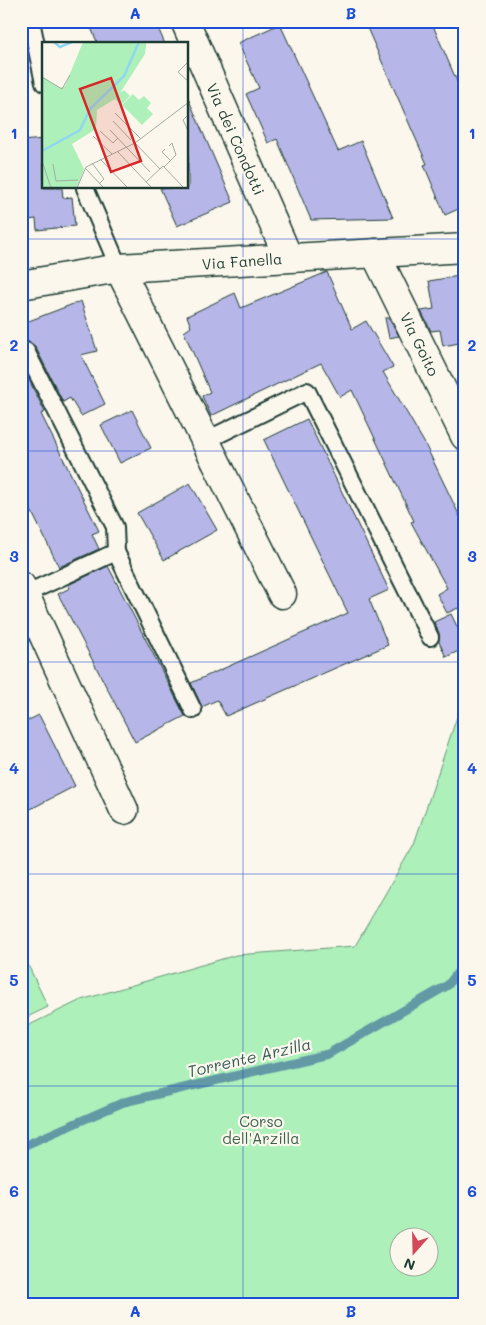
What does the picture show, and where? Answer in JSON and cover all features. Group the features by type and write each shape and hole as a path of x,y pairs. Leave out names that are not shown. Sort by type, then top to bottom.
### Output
{"street":[{"name":"Via dei Condotti","path":"185,21 288,257"},
{"name":"Via Fanella","path":"21,285 119,268 465,248"},
{"name":"Via Goito","path":"375,253 465,436"},
{"path":"119,268 282,594"},
{"path":"23,590 124,810"}],"lane":[{"path":"31,21 42,73"},
{"path":"84,189 119,268"},
{"path":"26,351 115,527 116,552 193,710"},
{"path":"206,441 307,391 430,638"},
{"path":"23,590 116,552"}],"green space":[{"name":"Corso dell'Arzilla","path":"465,693 465,1304 21,1304 21,1029 81,1000 236,955 355,946 414,844"},
{"path":"21,950 48,1007 21,1020"}],"building":[{"path":"88,21 155,21 164,42 97,42"},
{"path":"364,21 431,21 465,100 465,206 445,215 424,165 427,164"},
{"path":"280,24 338,151 361,141 393,218 311,220 277,139 268,143 246,94 259,88 238,43"},
{"path":"189,100 233,202 177,226 160,189 189,189"},
{"path":"42,139 42,189 62,189 63,198 72,197 75,226 37,230 36,219 28,220 21,141"},
{"path":"327,272 352,329 366,321 393,367 383,372 425,444 465,527 465,621 458,608 447,613 437,594 447,588 411,522 414,521 352,390 340,397 321,363 211,416 202,396 210,392 184,332 191,327 187,316 235,293 241,308"},
{"path":"465,275 465,342 443,346 440,330 431,331 421,311 434,309 429,281"},
{"path":"81,301 97,351 81,355 105,404 81,416 70,398 63,402 35,346 27,341 21,342 21,324"},
{"path":"385,318 389,318 399,336 389,338"},
{"path":"21,364 45,412 41,414 99,531 92,534 99,549 59,567 21,490"},
{"path":"132,410 151,448 120,463 101,425"},
{"path":"307,419 389,590 369,599 388,645 226,716 217,700 202,707 191,683 348,613 264,440"},
{"path":"190,483 217,530 164,560 137,513"},
{"path":"108,566 185,716 135,742 58,594 70,588 68,585"},
{"path":"451,614 465,643 465,648 446,657 439,642 439,633 434,622"},
{"path":"39,715 75,786 21,814 21,724"}],"waterway":[{"name":"Torrente Arzilla","path":"21,1147 124,1102 328,1054 448,985 465,963"}]}
